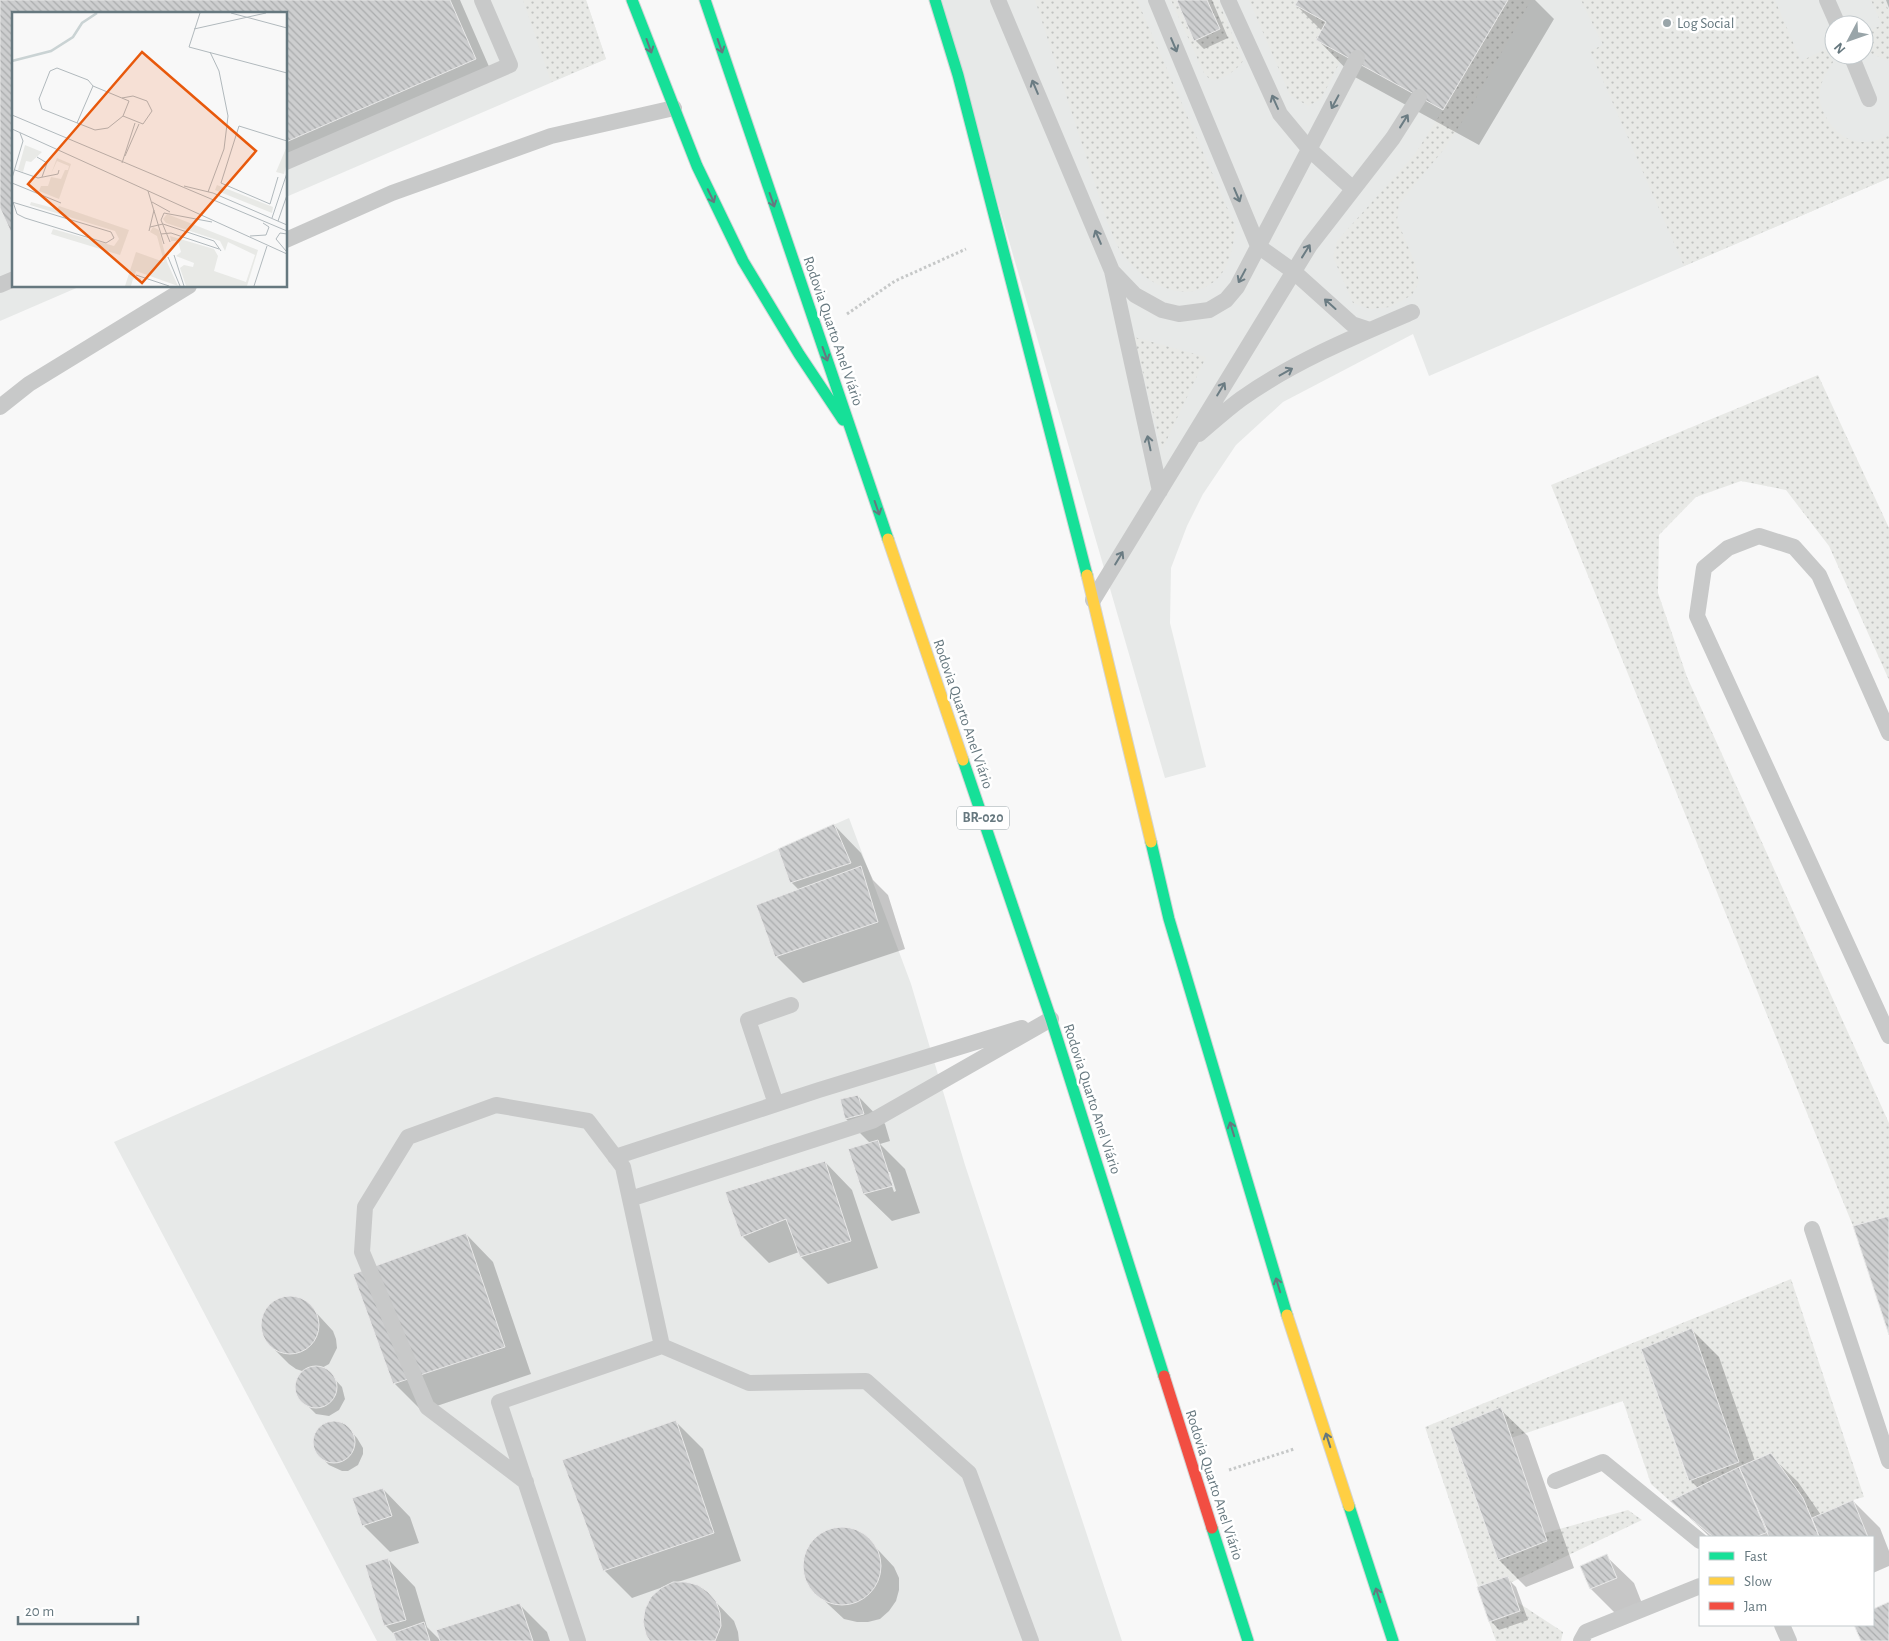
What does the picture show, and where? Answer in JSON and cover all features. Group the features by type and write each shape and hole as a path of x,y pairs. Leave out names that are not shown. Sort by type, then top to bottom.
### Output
{"main road":[{"path":"632,0 697,166 743,261 799,354 852,434"},
{"name":"Rodovia Quarto Anel Viário","path":"705,0 1051,1019 1248,1641"},
{"path":"935,0 958,75 1093,600 1169,919 1280,1292 1393,1641"}],"lane":[{"path":"288,161 510,65 482,0"},
{"path":"998,0 1112,271 1160,491"},
{"path":"1156,0 1258,246 1293,271 1352,324 1370,330"},
{"path":"1228,0 1280,114 1309,149 1353,189"},
{"path":"1827,0 1834,15"},
{"path":"1112,271 1135,295 1162,310 1179,314 1209,310 1226,300 1237,287 1357,58"},
{"path":"1855,65 1869,99"},
{"path":"1093,600 1310,244 1393,138 1419,97"},
{"path":"288,239 392,193 551,136 674,108"},
{"path":"0,285 12,280"},
{"path":"0,407 28,384 186,288"},
{"path":"1189,441 1240,400 1328,349 1412,312"},
{"path":"1889,733 1819,575 1794,546 1760,536 1728,548 1704,568 1697,616 1889,1036"},
{"path":"776,1104 748,1020 792,1005"},
{"path":"615,1157 776,1104 1051,1019"},
{"path":"630,1199 872,1121 1051,1019"},
{"path":"526,1482 426,1407 362,1252 364,1207 408,1137 496,1105 588,1121 623,1167 662,1346"},
{"path":"1812,1229 1889,1461"},
{"path":"578,1641 499,1402 662,1346 749,1383 866,1381 969,1473 1031,1641"},
{"path":"1555,1481 1602,1462 1699,1540"},
{"path":"1581,1641 1586,1632 1699,1586"},
{"path":"1782,1626 1789,1641"}],"path":[{"path":"818,334 895,281 999,234"},
{"path":"1197,1480 1327,1439"}],"shaded area":[{"path":"0,0 586,0 606,59 288,196 288,12 12,12 12,288 76,288 0,321"},
{"path":"523,0 586,0 606,59 551,82"},
{"path":"939,0 1889,0 1889,178 1429,376 1413,334 1283,402 1236,445 1203,494 1187,526 1171,568 1170,623 1206,767 1165,778"},
{"path":"1035,0 1137,0 1236,228 1234,241 1225,268 1217,279 1205,287 1192,291 1180,291 1155,283 1133,266 1119,248 1107,221"},
{"path":"1171,0 1218,0 1243,61 1237,68 1219,79 1214,80 1207,77"},
{"path":"1249,0 1298,0 1295,5 1326,22 1316,40 1343,56 1321,99 1308,106 1290,95"},
{"path":"1508,0 1531,0 1467,114 1445,148 1399,204 1397,220 1415,263 1419,282 1412,295 1390,307 1370,309 1353,303 1333,257 1337,241 1415,154"},
{"path":"1581,0 1775,0 1801,61 1824,50 1824,65 1831,65 1822,83 1820,98 1823,111 1832,126 1853,141 1870,142 1889,135 1889,178 1684,266 1590,51 1603,45"},
{"path":"1871,0 1884,0 1889,11 1889,61 1874,55 1874,29 1882,25"},
{"path":"1134,337 1206,357 1162,450"},
{"path":"1818,375 1889,528 1889,680 1829,546 1786,490 1741,481 1696,497 1659,535 1658,593 1687,677 1889,1123 1889,1216 1853,1226 1551,485"},
{"path":"849,818 911,984 965,1165 1122,1641 377,1641 114,1142"},
{"path":"1791,1279 1864,1497 1812,1518 1803,1498 1770,1453 1670,1501 1651,1484 1623,1401 1511,1438 1450,1428 1498,1560 1547,1541 1545,1533 1628,1510 1642,1520 1510,1583 1507,1577 1478,1586 1425,1427","holes":["1692,1329 1738,1462 1688,1480 1641,1349"]},
{"path":"1517,1602 1563,1632 1561,1641 1496,1641 1489,1622 1520,1611"}],"building":[{"path":"0,0 450,0 476,59 288,141 288,12 12,12 12,235 0,208"},
{"path":"1178,0 1207,0 1220,29 1194,41"},
{"path":"1298,0 1508,0 1443,110 1316,40 1326,22 1295,5"},
{"path":"834,824 851,863 790,883 778,849"},
{"path":"861,866 878,922 775,957 756,905"},
{"path":"858,1095 864,1114 845,1119 840,1099"},
{"path":"878,1140 893,1186 863,1194 848,1149"},
{"path":"825,1161 851,1241 800,1257 786,1219 741,1237 725,1192"},
{"path":"1889,1216 1889,1335 1853,1226"},
{"path":"466,1233 505,1347 393,1384 353,1274"},
{"path":"290,1296 301,1298 314,1309 319,1325 317,1336 306,1349 290,1354 279,1352 266,1341 261,1325 263,1314 274,1301"},
{"path":"1692,1328 1739,1462 1689,1481 1641,1349"},
{"path":"316,1366 331,1372 337,1387 331,1402 316,1408 301,1402 295,1387 301,1372"},
{"path":"1501,1407 1547,1541 1498,1560 1450,1428"},
{"path":"676,1420 714,1533 603,1571 562,1460"},
{"path":"334,1421 342,1423 351,1431 355,1442 353,1450 345,1459 334,1463 326,1461 317,1453 313,1442 315,1434 323,1425"},
{"path":"1771,1453 1803,1498 1819,1536 1769,1536 1739,1467"},
{"path":"1739,1467 1768,1532 1758,1536 1712,1536 1670,1501"},
{"path":"383,1488 392,1516 362,1526 352,1498"},
{"path":"1853,1500 1868,1536 1819,1536 1812,1518"},
{"path":"842,1527 857,1530 869,1539 878,1551 881,1566 878,1581 869,1593 857,1602 842,1605 827,1602 815,1593 806,1581 803,1566 806,1551 815,1539 827,1530"},
{"path":"1607,1554 1617,1578 1590,1589 1580,1566"},
{"path":"388,1558 406,1620 384,1626 365,1565"},
{"path":"1508,1576 1520,1611 1489,1622 1477,1587"},
{"path":"673,1582 686,1582 698,1585 716,1601 720,1613 721,1626 715,1641 650,1641 646,1635 643,1622 645,1609 651,1597 661,1588"},
{"path":"1889,1602 1889,1641 1861,1641 1854,1626 1874,1626 1874,1609"},
{"path":"520,1603 533,1641 440,1641 436,1630"},
{"path":"424,1622 430,1641 396,1641 393,1633"}],"traffic: fast":[{"path":"632,0 697,166 743,261 799,354 843,420"},
{"path":"705,0 888,539"},
{"path":"935,0 958,75 1087,575"},
{"path":"963,760 1051,1019 1164,1376"},
{"path":"1151,842 1169,919 1287,1315"},
{"path":"1349,1506 1393,1641"},
{"path":"1212,1528 1248,1641"}],"traffic: slow":[{"path":"888,539 963,760"},
{"path":"1087,575 1151,842"},
{"path":"1287,1315 1349,1506"}],"traffic: jam":[{"path":"1164,1376 1212,1528"}],"place":[{"name":"Log Social","path":"1667,23"}]}
